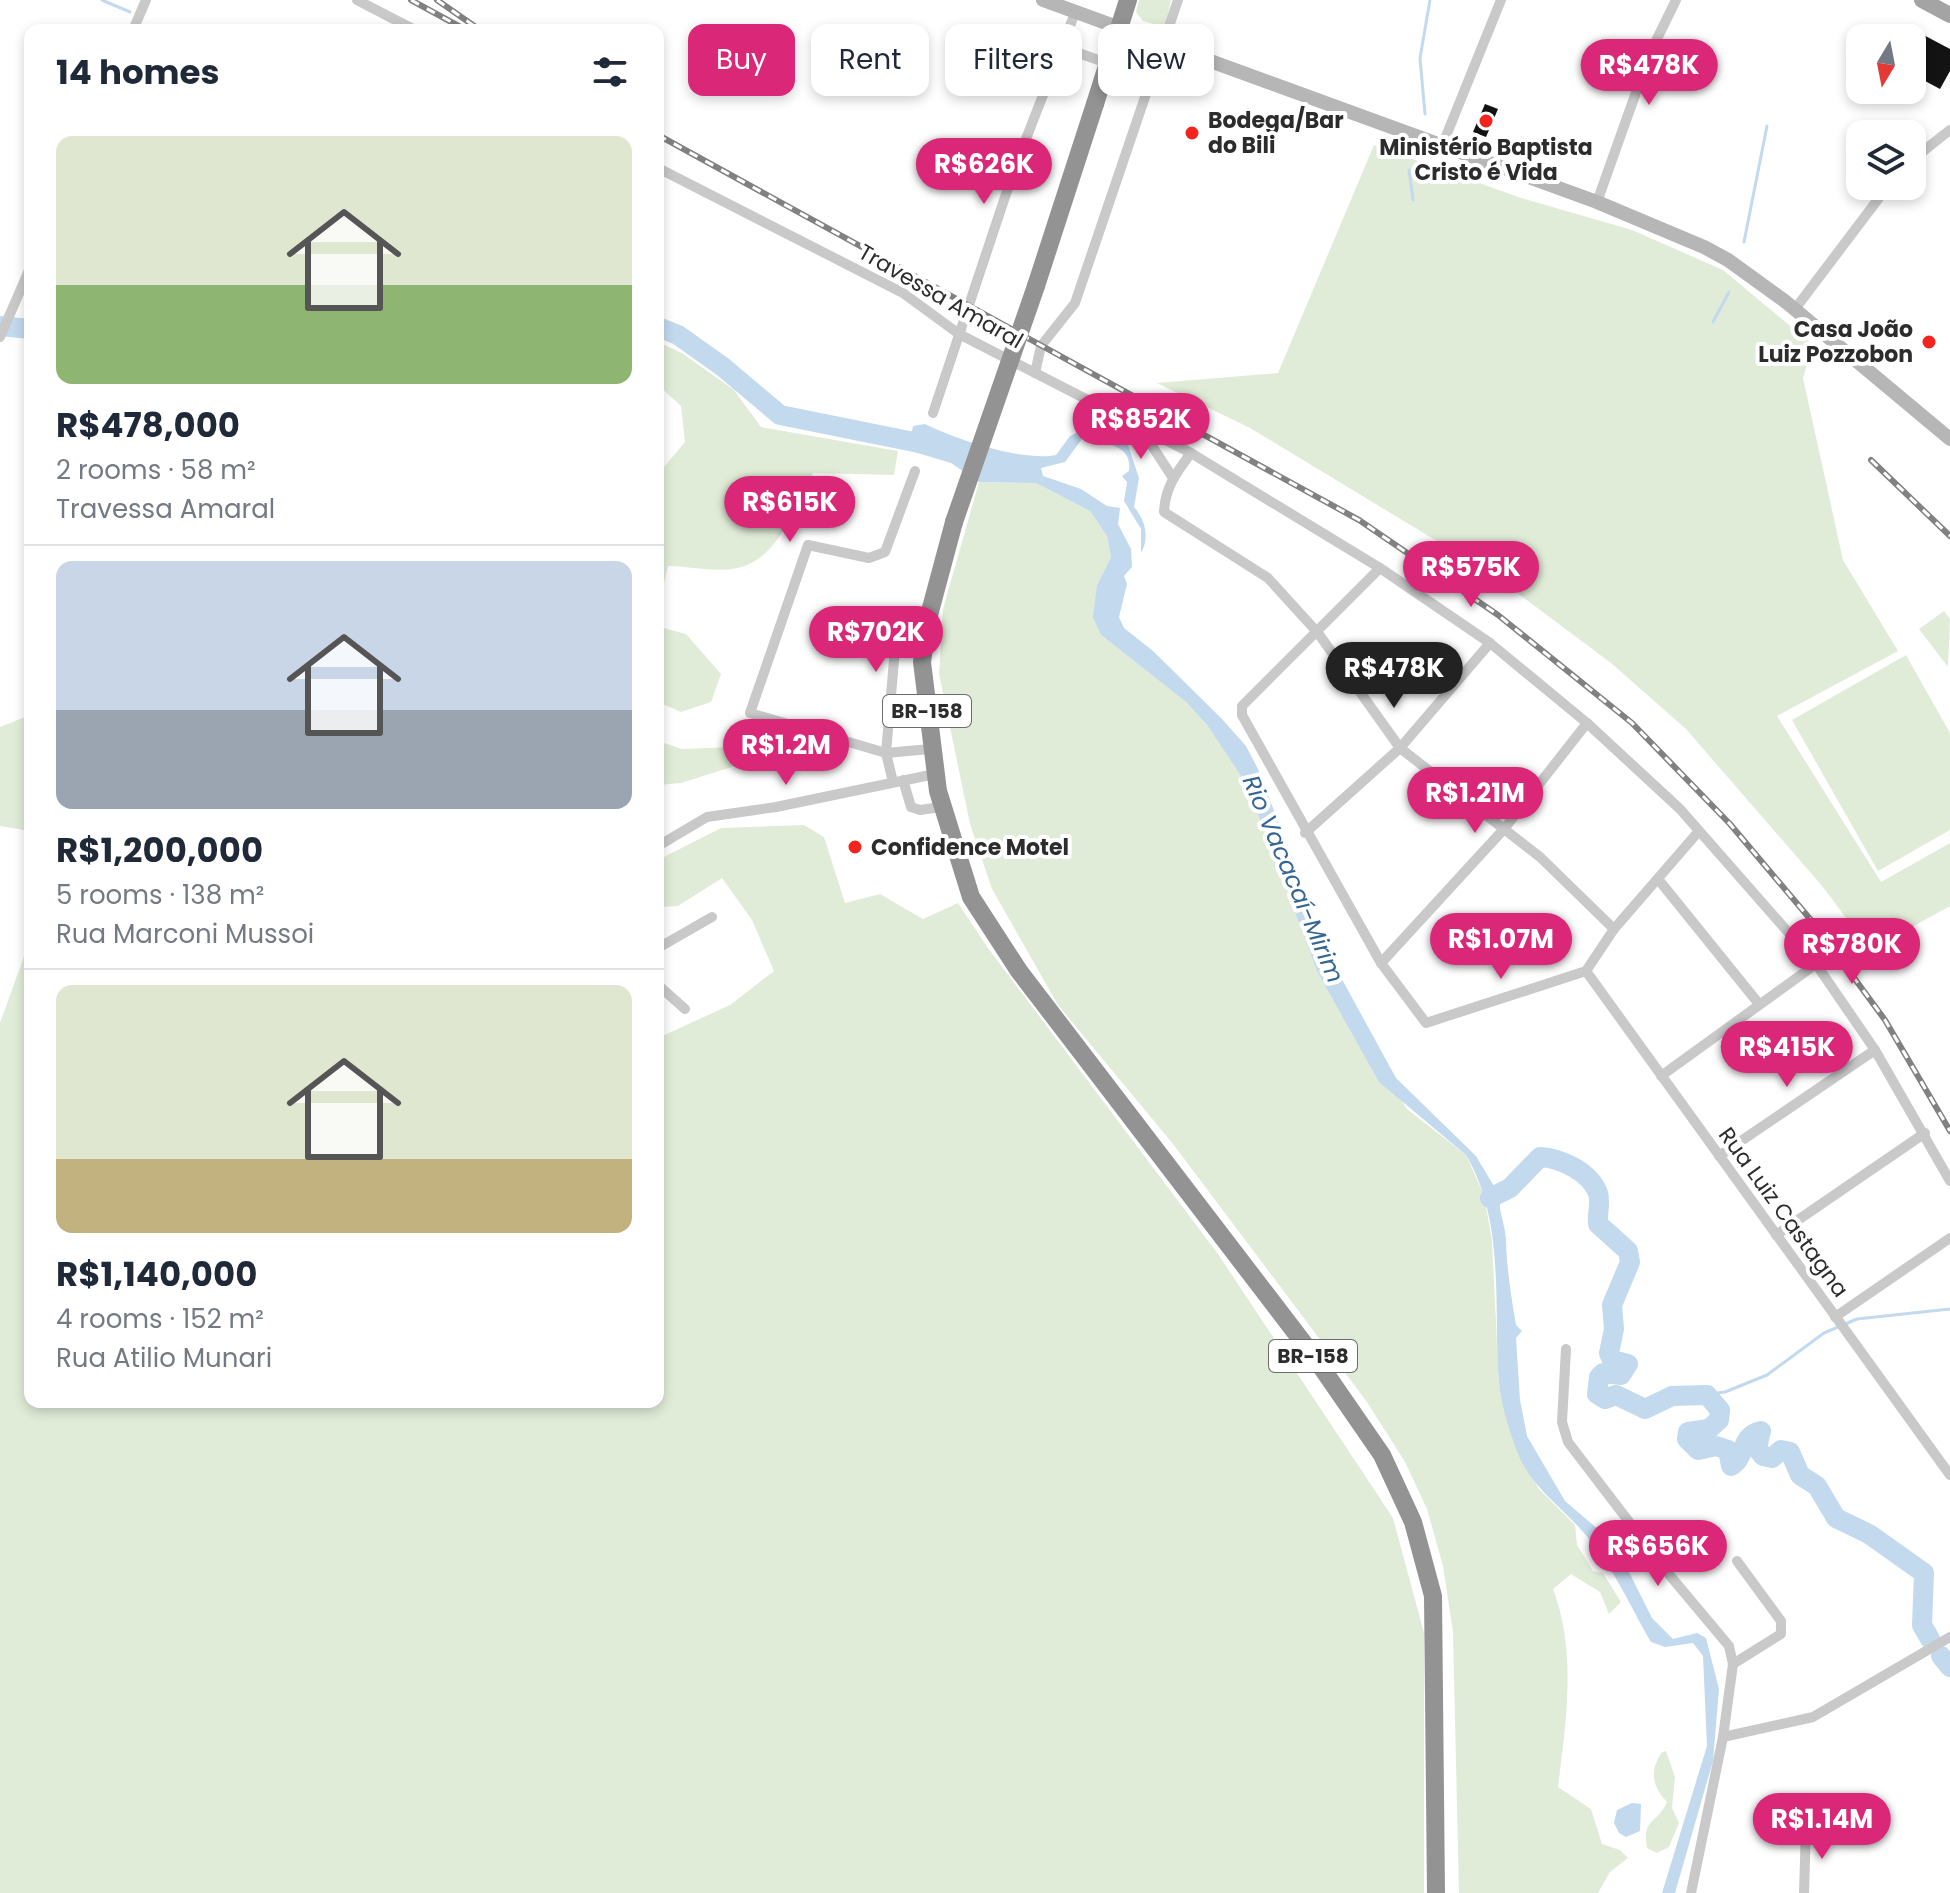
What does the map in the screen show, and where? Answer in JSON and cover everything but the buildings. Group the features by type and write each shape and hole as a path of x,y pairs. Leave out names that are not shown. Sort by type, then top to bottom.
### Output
{"highway":[{"name":"BR-158","path":"1128,0 1036,286 954,522 925,632 922,662 930,749 941,807 971,897 1019,971 1315,1358 1382,1455 1413,1522 1433,1596 1436,1893"}],"main road":[{"path":"1922,0 1950,15"}],"street":[{"path":"136,24 146,0"},
{"path":"357,0 403,24"},
{"path":"1043,0 1105,24"},
{"path":"1170,24 1178,0"},
{"path":"1442,146 1501,0"},
{"path":"1597,202 1650,53 1676,0"},
{"path":"1071,24 1075,13"},
{"path":"1214,63 1597,202 1728,260 1795,309 1950,439"},
{"path":"933,413 1015,167 1043,96"},
{"path":"1035,373 1041,346 1075,303 1145,96"},
{"path":"1926,149 1950,130"},
{"name":"Travessa Amaral","path":"664,171 903,293 959,334 1191,453 1380,568 1490,643 1587,723 1699,831 1816,964 1875,1050 1950,1181"},
{"path":"1795,309 1877,200"},
{"path":"0,337 24,282"},
{"path":"1139,426 1173,478"},
{"path":"1191,453 1173,478 1164,498 1164,512 1268,578 1318,633 1400,748 1540,857 1614,929"},
{"path":"915,471 885,552 869,558 808,545 750,713 886,753 930,749"},
{"path":"1380,568 1242,706 1242,715 1305,833 1381,963 1426,1023 1586,971 1614,929 1699,831"},
{"path":"925,632 895,649 886,753 911,807 920,810 941,807"},
{"path":"1305,833 1400,748 1490,643"},
{"path":"1381,963 1504,829 1587,723"},
{"path":"664,842 707,817 776,807 935,774"},
{"path":"1658,879 1759,1004"},
{"path":"664,945 712,917"},
{"path":"1661,1076 1816,964"},
{"name":"Rua Luiz Castagna","path":"1586,971 1950,1475"},
{"path":"664,990 685,1009"},
{"path":"1719,1156 1875,1050"},
{"path":"1776,1235 1925,1133"},
{"path":"1835,1317 1950,1238"},
{"path":"1566,1349 1562,1422 1568,1442 1672,1578 1719,1630 1729,1646 1733,1664 1723,1737 1691,1893"},
{"path":"1733,1664 1781,1634 1782,1628 1781,1621 1737,1561"},
{"path":"1723,1737 1813,1717 1950,1637"},
{"path":"1804,1893 1806,1827"}],"green space":[{"path":"1139,0 1171,0 1164,24 1143,21 1136,12"},
{"path":"1374,145 1521,198 1632,230 1723,270 1813,345 1803,378 1843,560 1898,651 1777,716 1881,882 1950,843 1950,906 1870,950 1823,887 1686,729 1611,663 1493,575 1250,428 1157,383 1278,373"},
{"path":"664,345 682,353 734,390 761,427 898,451 894,475 813,473 784,530 764,554 751,563 729,569 668,566 664,584 664,467 685,442 681,406 664,390"},
{"path":"979,482 1036,483 1090,511 1107,536 1111,557 1097,585 1101,635 1186,702 1207,725 1247,785 1317,971 1407,1109 1466,1155 1484,1195 1492,1241 1499,1385 1519,1456 1539,1489 1575,1525 1577,1545 1593,1571 1603,1573 1621,1602 1609,1614 1600,1592 1571,1574 1553,1589 1565,1637 1568,1687 1558,1787 1591,1809 1602,1844 1620,1850 1628,1858 1610,1872 1598,1893 1459,1893 1453,1632 1443,1566 1427,1509 1405,1462 1367,1402 1173,1144 1058,1005 992,889 970,824 939,674 943,609"},
{"path":"1944,611 1950,619 1948,667 1919,629"},
{"path":"664,628 686,634 721,674 711,702 681,712 664,705"},
{"path":"1906,655 1950,733 1950,830 1878,871 1792,720"},
{"path":"24,717 24,830 0,826 0,727"},
{"path":"664,743 682,749 757,746 760,758 681,783 664,784"},
{"path":"804,825 824,837 845,903 880,894 923,919 958,903 988,948 1218,1254 1393,1518 1424,1633 1424,1893 0,1893 0,1023 24,957 24,1408 664,1408 664,1035 730,1005 774,971 752,920 722,878 678,906 664,907 664,857 721,828"},
{"path":"1666,1751 1675,1777 1672,1808 1679,1823 1669,1847 1657,1853 1647,1848 1646,1838 1648,1826 1667,1802 1654,1778 1658,1759"}],"water":[{"name":"Rio Vacacaí-Mirim","path":"925,424 971,442 1026,455 1056,455 1070,436 1086,428 1126,439 1139,478 1134,507 1145,529 1141,553 1141,529 1124,501 1127,482 1122,476 1129,471 1129,462 1121,450 1082,439 1065,462 1041,468 1043,476 1081,489 1107,506 1120,508 1118,524 1131,549 1132,567 1124,576 1127,584 1119,617 1124,628 1153,651 1246,746 1258,769 1332,961 1396,1078 1476,1156 1495,1188 1502,1190 1500,1209 1506,1234 1511,1293 1516,1325 1522,1331 1516,1338 1520,1400 1527,1436 1565,1501 1599,1530 1624,1562 1652,1618 1673,1639 1697,1633 1706,1638 1719,1689 1713,1761 1675,1893 1662,1893 1707,1746 1703,1656 1693,1643 1665,1647 1651,1642 1604,1559 1584,1533 1539,1487 1518,1454 1506,1419 1499,1383 1495,1266 1487,1208 1479,1181 1466,1155 1379,1082 1317,971 1247,785 1207,725 1186,702 1101,635 1093,617 1097,585 1111,557 1107,536 1090,511 1036,483 979,482 951,463 908,450 913,426"},
{"path":"1632,1803 1641,1804 1640,1831 1626,1837 1619,1833 1614,1823 1617,1810"}],"waterway":[{"path":"102,0 130,12"},
{"path":"1425,114 1420,58 1430,0"},
{"path":"1744,242 1767,126"},
{"path":"1409,170 1413,200"},
{"path":"1713,322 1729,292"},
{"name":"Rio Vacacaí-Mirim","path":"0,326 24,328"},
{"name":"Rio Vacacaí-Mirim","path":"664,329 678,335 723,367 780,415 934,446"},
{"path":"1490,1198 1510,1188 1540,1157 1565,1163 1589,1179 1599,1197 1598,1224 1628,1251 1630,1262 1612,1305 1614,1329 1609,1353 1612,1360 1628,1364 1621,1375 1603,1373 1599,1377 1597,1394 1605,1399 1616,1395 1645,1409 1672,1396 1707,1395 1720,1410 1719,1420 1709,1429 1688,1432 1687,1439 1698,1450 1716,1446 1728,1450 1731,1466 1750,1437 1761,1431 1757,1448 1763,1456 1772,1458 1781,1450 1790,1452 1800,1475 1817,1486 1836,1518 1869,1534 1924,1573 1922,1625 1930,1639"},
{"path":"1702,1395 1725,1392 1767,1375 1824,1333 1857,1319 1950,1309"},
{"path":"1941,1656 1950,1667"}],"railway":[{"path":"411,0 455,24"},
{"path":"437,0 471,24"},
{"path":"664,138 1359,520 1498,615 1632,723 1730,824 1816,926 1885,1020 1950,1131"},
{"path":"1871,460 1950,536"}],"place":[{"name":"Ministério Baptista Cristo é Vida","path":"1486,121"},
{"name":"Bodega/Bar do Bili","path":"1192,133"},
{"name":"Casa João Luiz Pozzobon","path":"1929,342"},
{"name":"Confidence Motel","path":"855,847"}]}
